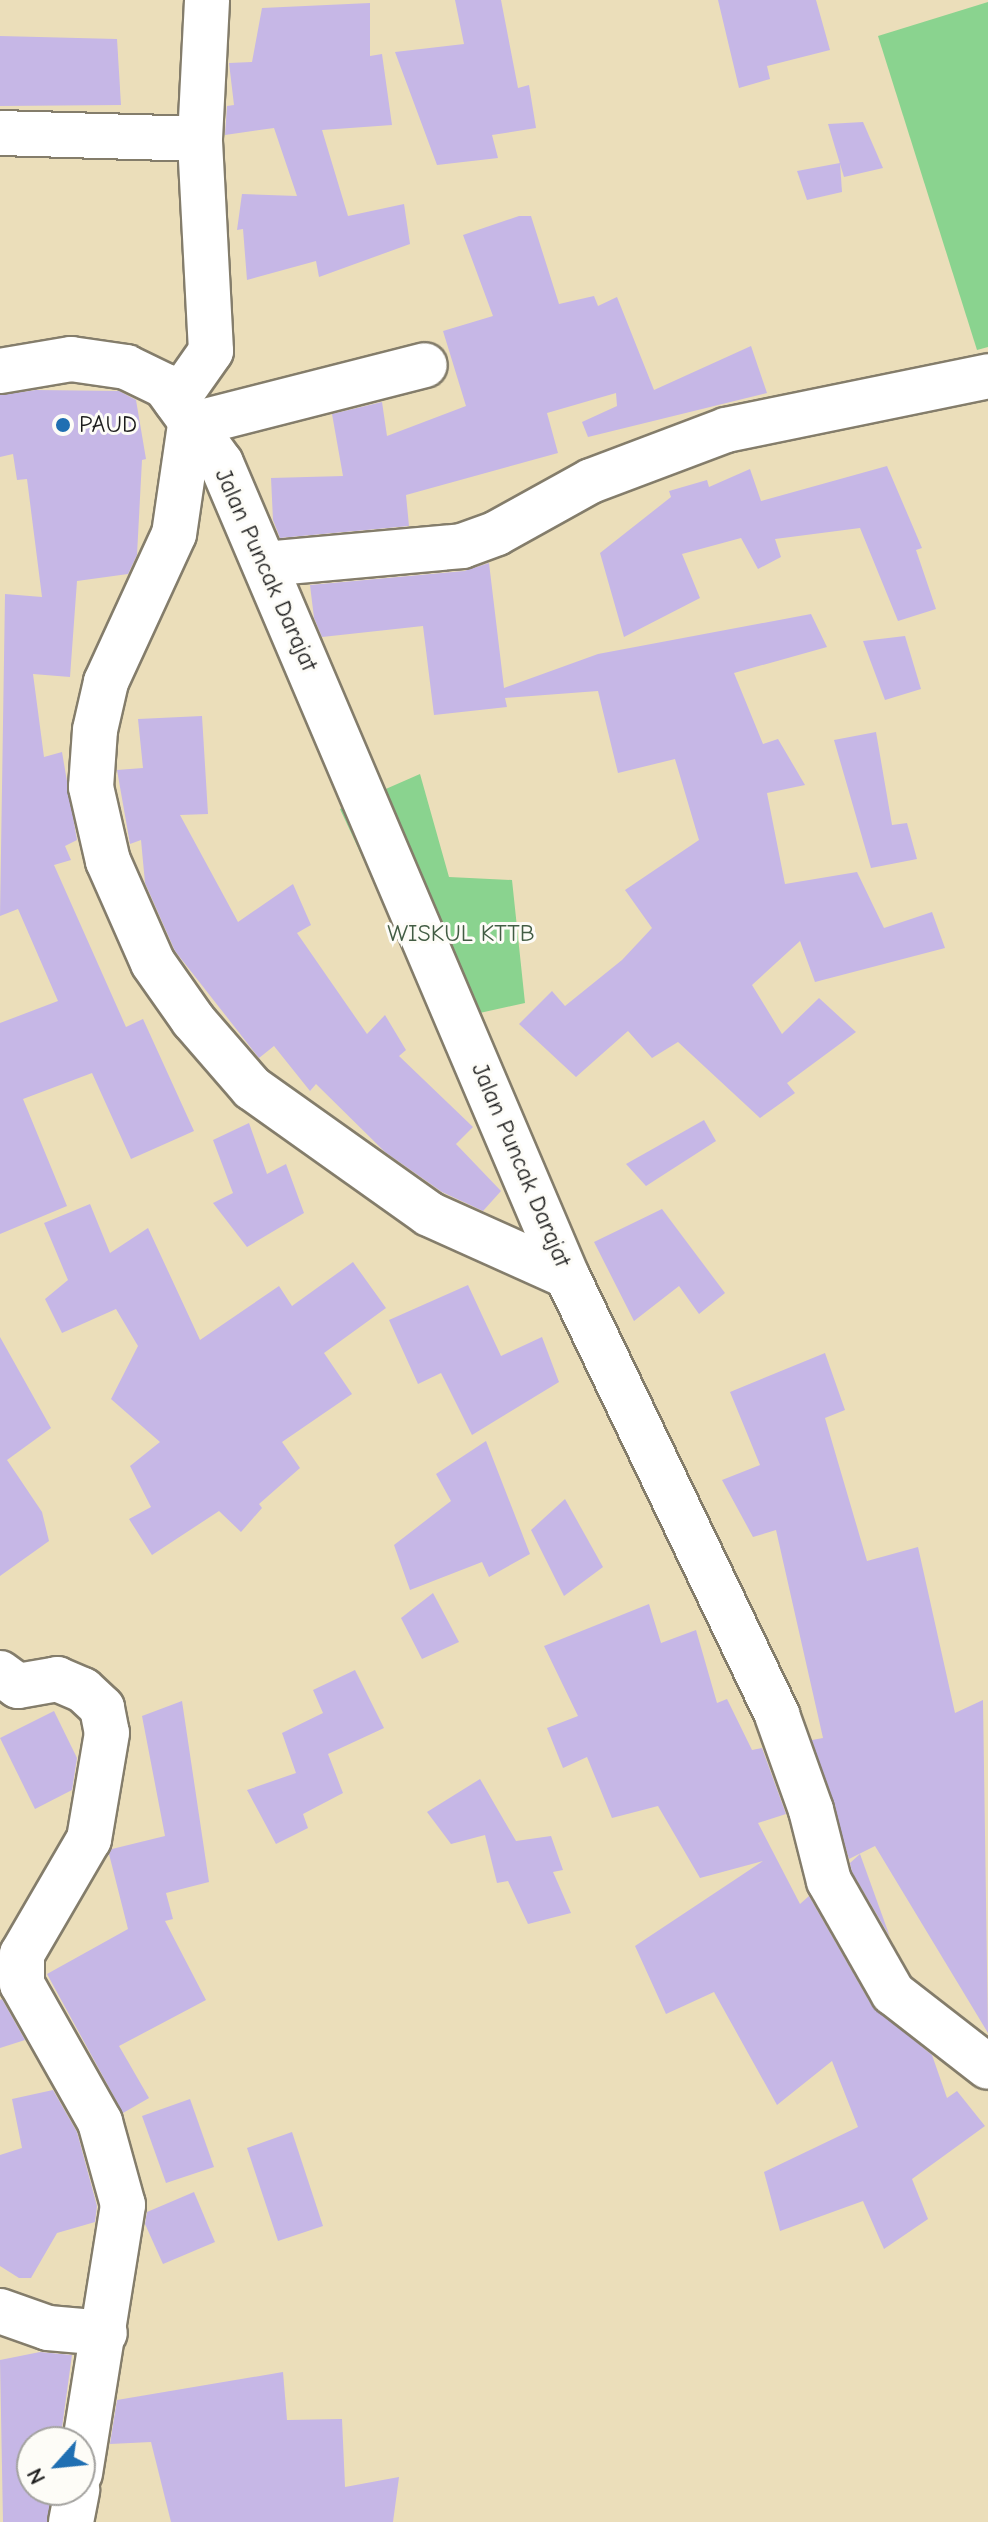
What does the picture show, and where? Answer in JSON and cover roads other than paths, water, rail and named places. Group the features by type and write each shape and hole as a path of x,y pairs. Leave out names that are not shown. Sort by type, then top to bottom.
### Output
{"street":[{"path":"207,0 200,139 211,351 187,414 174,534 106,682 95,730 91,787 115,875 153,963 193,1020 252,1088 429,1214 567,1276"},
{"path":"0,133 200,139"},
{"name":"Jalan Puncak Darajat","path":"0,371 71,359 126,367 165,386 221,463 567,1276 777,1715 836,1894 893,1993 988,2067"},
{"path":"187,414 425,365"},
{"path":"265,564 462,546 497,533 591,481 712,435 988,376"},
{"path":"0,1673 18,1686 57,1679 83,1690 102,1708 107,1733 89,1839 20,1917 22,1984 109,2144 123,2205 88,2426"},
{"path":"0,2311 48,2328 108,2313"}],"place":[{"name":"PAUD","path":"63,425"}],"park label":[{"name":"WISKUL KTTB","path":"461,934"}]}
